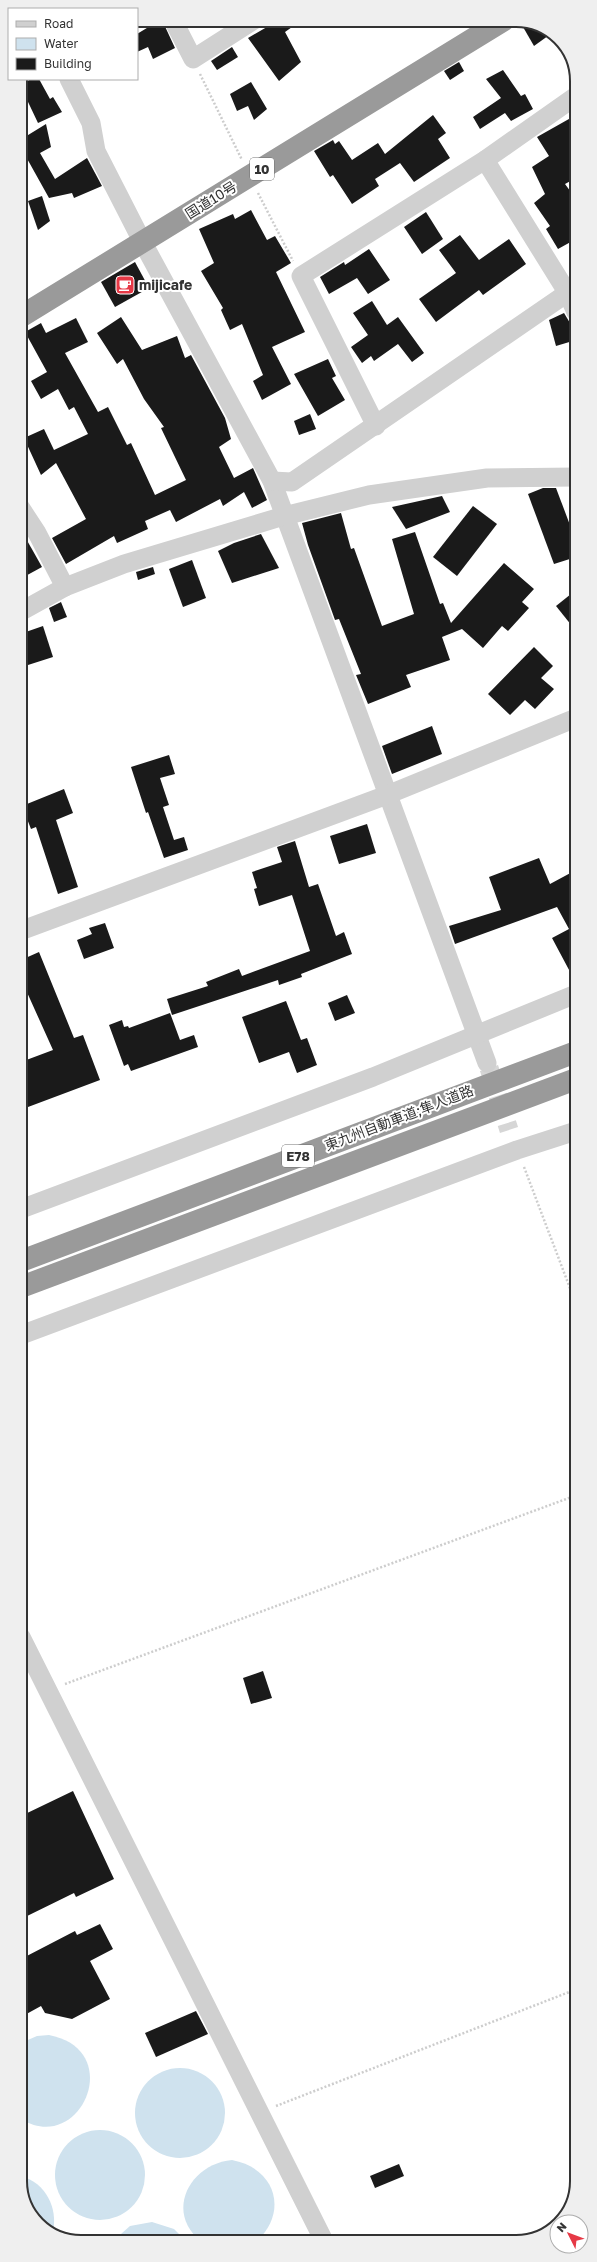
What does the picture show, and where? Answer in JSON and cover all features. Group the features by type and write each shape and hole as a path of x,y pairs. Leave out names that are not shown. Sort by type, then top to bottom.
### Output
{"highway":[{"name":"国道10号","path":"27,313 143,243 493,27"},
{"name":"東九州自動車道;隼人道路","path":"27,1259 570,1054"},
{"name":"東九州自動車道;隼人道路","path":"27,1285 570,1081"}],"street":[{"path":"177,27 193,59 243,27"},
{"path":"70,80 91,123 96,151 143,243 272,480 487,1063"},
{"path":"376,426 301,276 485,160 570,100"},
{"path":"485,160 570,287"},
{"path":"272,480 292,482 376,426 570,291"},
{"path":"27,608 65,588 124,564 284,516 369,494 487,478 570,477"},
{"path":"27,518 37,533 65,588"},
{"path":"27,928 387,795 570,720"},
{"path":"27,1207 373,1077 570,996"},
{"path":"27,1333 517,1150 570,1133"},
{"path":"27,1650 46,1691 156,1905 258,2113 321,2235"}],"path":[{"path":"193,59 301,276"},
{"path":"517,1150 570,1288"},
{"path":"46,1691 570,1499"},
{"path":"258,2113 570,1992"}],"water":[{"path":"49,2035 73,2044 86,2060 90,2078 86,2096 76,2113 61,2124 42,2127 27,2121 27,2040 37,2036"},
{"path":"180,2068 197,2071 212,2081 222,2096 225,2113 222,2130 212,2145 197,2155 180,2158 163,2155 148,2145 138,2130 135,2113 138,2096 148,2081 163,2071"},
{"path":"100,2130 117,2133 132,2143 142,2158 145,2175 142,2192 132,2207 117,2217 100,2220 83,2217 68,2207 58,2192 55,2175 58,2158 68,2143 83,2133"},
{"path":"232,2160 247,2165 259,2172 267,2181 273,2192 273,2217 262,2235 196,2235 191,2230 185,2218 183,2204 187,2192 194,2180 204,2170 217,2163"},
{"path":"27,2178 37,2184 48,2198 54,2214 54,2227 45,2222 34,2208 28,2191"},
{"path":"152,2222 174,2229 180,2235 120,2235 130,2226"}],"building":[{"path":"148,27 165,27 175,48 153,59 148,47 138,52 138,33"},
{"path":"267,27 292,27 285,32 301,62 279,81 248,38"},
{"path":"524,28 536,31 547,37 534,46"},
{"path":"232,47 238,57 217,70 211,61"},
{"path":"459,62 464,71 450,80 444,71"},
{"path":"503,70 521,96 525,94 533,109 511,121 505,113 480,129 473,117 501,98 486,79"},
{"path":"40,80 50,99 53,97 62,112 38,123 27,100 27,81"},
{"path":"251,82 267,109 254,120 248,106 237,111 230,94"},
{"path":"433,115 446,133 438,139 450,158 414,182 400,163 375,179 379,186 352,204 333,175 330,177 314,151 333,140 335,144 339,141 352,160 378,143 385,154"},
{"path":"570,118 570,181 565,184 570,191 570,242 558,249 546,229 550,226 534,203 545,194 532,167 549,156 537,137"},
{"path":"46,124 51,147 40,153 55,179 87,158 102,186 74,198 72,193 49,198 27,159 27,136"},
{"path":"42,196 50,221 38,230 28,201"},
{"path":"251,210 267,240 275,236 291,263 276,272 305,332 272,347 291,384 262,400 253,381 263,375 242,324 230,330 221,310 223,308 201,271 214,263 199,229 233,214 235,219"},
{"path":"426,212 443,239 422,254 404,227"},
{"path":"460,235 479,260 509,239 526,264 483,295 479,290 436,322 419,299 456,273 439,250"},
{"path":"369,249 390,280 368,294 357,278 329,294 320,277 344,262 345,265"},
{"name":"mijicafe","path":"135,262 149,288 115,307 101,282"},
{"path":"372,301 387,325 398,317 424,353 412,362 398,344 374,361 371,356 362,363 351,347 368,335 353,313"},
{"path":"564,313 570,323 570,342 556,346 549,320"},
{"path":"121,317 142,350 177,336 185,358 191,355 225,418 231,439 219,447 234,478 253,468 267,500 252,508 244,492 223,506 220,499 176,522 170,510 145,521 148,529 117,543 114,536 66,564 52,538 86,519 56,463 41,475 27,445 27,437 44,429 54,450 88,434 74,407 69,410 58,389 41,399 31,381 47,372 27,336 27,331 41,323 46,333 76,318 88,342 65,353 98,412 108,407 127,445 131,443 155,495 186,480 161,428 164,427 144,399 123,359 117,364 97,333"},
{"path":"328,359 336,376 332,378 345,400 318,416 294,374"},
{"path":"310,414 316,429 299,435 294,421"},
{"path":"543,488 556,488 570,525 570,559 554,564 528,494"},
{"path":"442,496 450,512 406,529 392,507"},
{"path":"473,506 497,524 457,576 433,557"},
{"path":"341,513 351,549 354,548 382,626 414,614 392,539 415,532 440,604 443,603 451,623 504,563 534,589 522,602 529,608 508,631 502,626 483,648 462,629 442,637 450,660 406,675 411,687 368,704 356,675 361,674 339,619 335,620 308,545 302,523"},
{"path":"261,534 279,568 232,583 218,551 234,543"},
{"path":"27,540 42,567 27,575"},
{"path":"192,560 206,598 183,607 169,569"},
{"path":"153,567 155,574 138,580 136,572"},
{"path":"570,595 570,624 556,606"},
{"path":"61,602 67,617 54,622 49,608"},
{"path":"43,626 53,657 28,665 27,632"},
{"path":"534,647 553,666 541,678 554,689 535,709 525,700 510,715 488,694"},
{"path":"432,726 442,754 392,774 382,746"},
{"path":"169,755 175,774 160,778 169,805 163,807 174,840 184,837 188,850 164,858 148,812 146,813 131,767"},
{"path":"64,789 73,813 56,820 78,887 58,894 36,827 31,829 27,819 27,804"},
{"path":"367,824 376,853 339,864 330,836"},
{"path":"295,841 309,887 318,884 336,936 344,932 352,954 301,974 302,977 279,985 278,980 172,1015 167,999 208,986 206,982 239,969 242,976 310,951 292,895 259,906 254,889 257,888 252,872 282,862 277,847"},
{"path":"539,858 550,884 570,873 570,972 552,938 569,929 557,907 455,944 449,926 501,910 489,877"},
{"path":"105,923 114,948 84,959 77,940 92,934 89,928"},
{"path":"39,952 74,1038 83,1035 100,1080 28,1107 27,1060 53,1050 27,992 27,957"},
{"path":"347,995 355,1013 335,1021 328,1003"},
{"path":"286,1001 301,1040 307,1038 317,1065 297,1073 289,1052 259,1063 242,1017"},
{"path":"170,1013 180,1040 194,1035 198,1047 131,1071 128,1064 124,1066 109,1025 122,1020 124,1027 128,1026 129,1028"},
{"path":"263,1671 272,1698 251,1704 243,1678"},
{"path":"73,1791 114,1879 76,1897 74,1893 27,1916 27,1813"},
{"path":"100,1924 113,1949 90,1961 110,1999 72,2019 45,2013 41,2006 27,2014 27,1956 75,1931 77,1935"},
{"path":"196,2011 208,2034 156,2057 145,2033"},
{"path":"399,2164 404,2176 375,2188 370,2176"}],"tunnel":[{"path":"489,1068 509,1130"}],"place":[{"name":"mijicafe","path":"125,285"}]}
